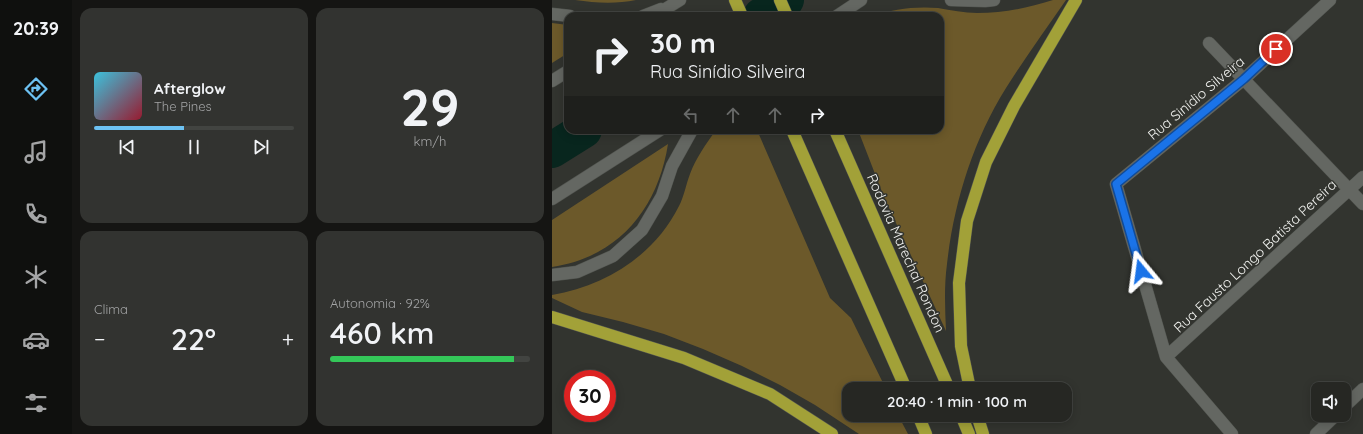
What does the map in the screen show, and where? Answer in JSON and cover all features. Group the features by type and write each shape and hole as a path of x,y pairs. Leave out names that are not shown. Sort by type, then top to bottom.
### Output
{"highway":[{"path":"735,0 740,12"},
{"path":"780,0 785,12"},
{"path":"969,382 961,346 959,283 967,221 986,162 1014,106 1076,0"},
{"path":"794,134 903,382"},
{"name":"Rodovia Marechal Rondon","path":"837,134 946,382"},
{"path":"552,317 684,358 770,394 832,434"},
{"path":"921,422 926,434"},
{"path":"964,422 969,434"},
{"path":"979,422 983,434"}],"street":[{"path":"842,12 861,0"},
{"path":"849,8 868,0"},
{"path":"951,0 994,0"},
{"name":"Rua Sinídio Silveira","path":"1166,357 1116,184 1244,79 1330,0"},
{"path":"653,12 674,3"},
{"path":"660,12 674,3"},
{"path":"552,14 564,15"},
{"path":"1209,44 1363,204"},
{"path":"552,81 564,74"},
{"path":"552,199 654,134"},
{"path":"552,275 577,272 613,256 642,230 662,196 672,166 690,134"},
{"name":"Rua Fausto Longo Batista Pereira","path":"1166,357 1363,176"},
{"path":"1166,357 1232,434"},
{"path":"1351,400 1363,389"},
{"path":"1316,434 1329,422"}],"shaded area":[{"path":"575,0 636,0 606,3"},
{"path":"1053,0 1066,0 994,108 967,173 960,195 950,241 945,289 946,331 884,197 860,134 944,134 944,12 888,12 921,7 972,13 987,13 1025,8"},
{"path":"552,23 564,24 564,56 552,63"},
{"path":"713,134 759,134 830,298 851,318 883,382 842,382 842,422 902,422 908,434 859,434 815,405 742,366 664,334 582,312 552,298 552,295 572,291 609,276 642,254 669,224 682,199 695,162"},
{"path":"668,144 663,167 655,189 645,208 631,226 616,241 597,253 576,261 552,267 552,220"}],"waterway":[{"path":"767,12 786,0"},
{"path":"552,150 578,134"}],"route":[{"path":"1141,271 1116,184 1244,79 1276,49"}]}
